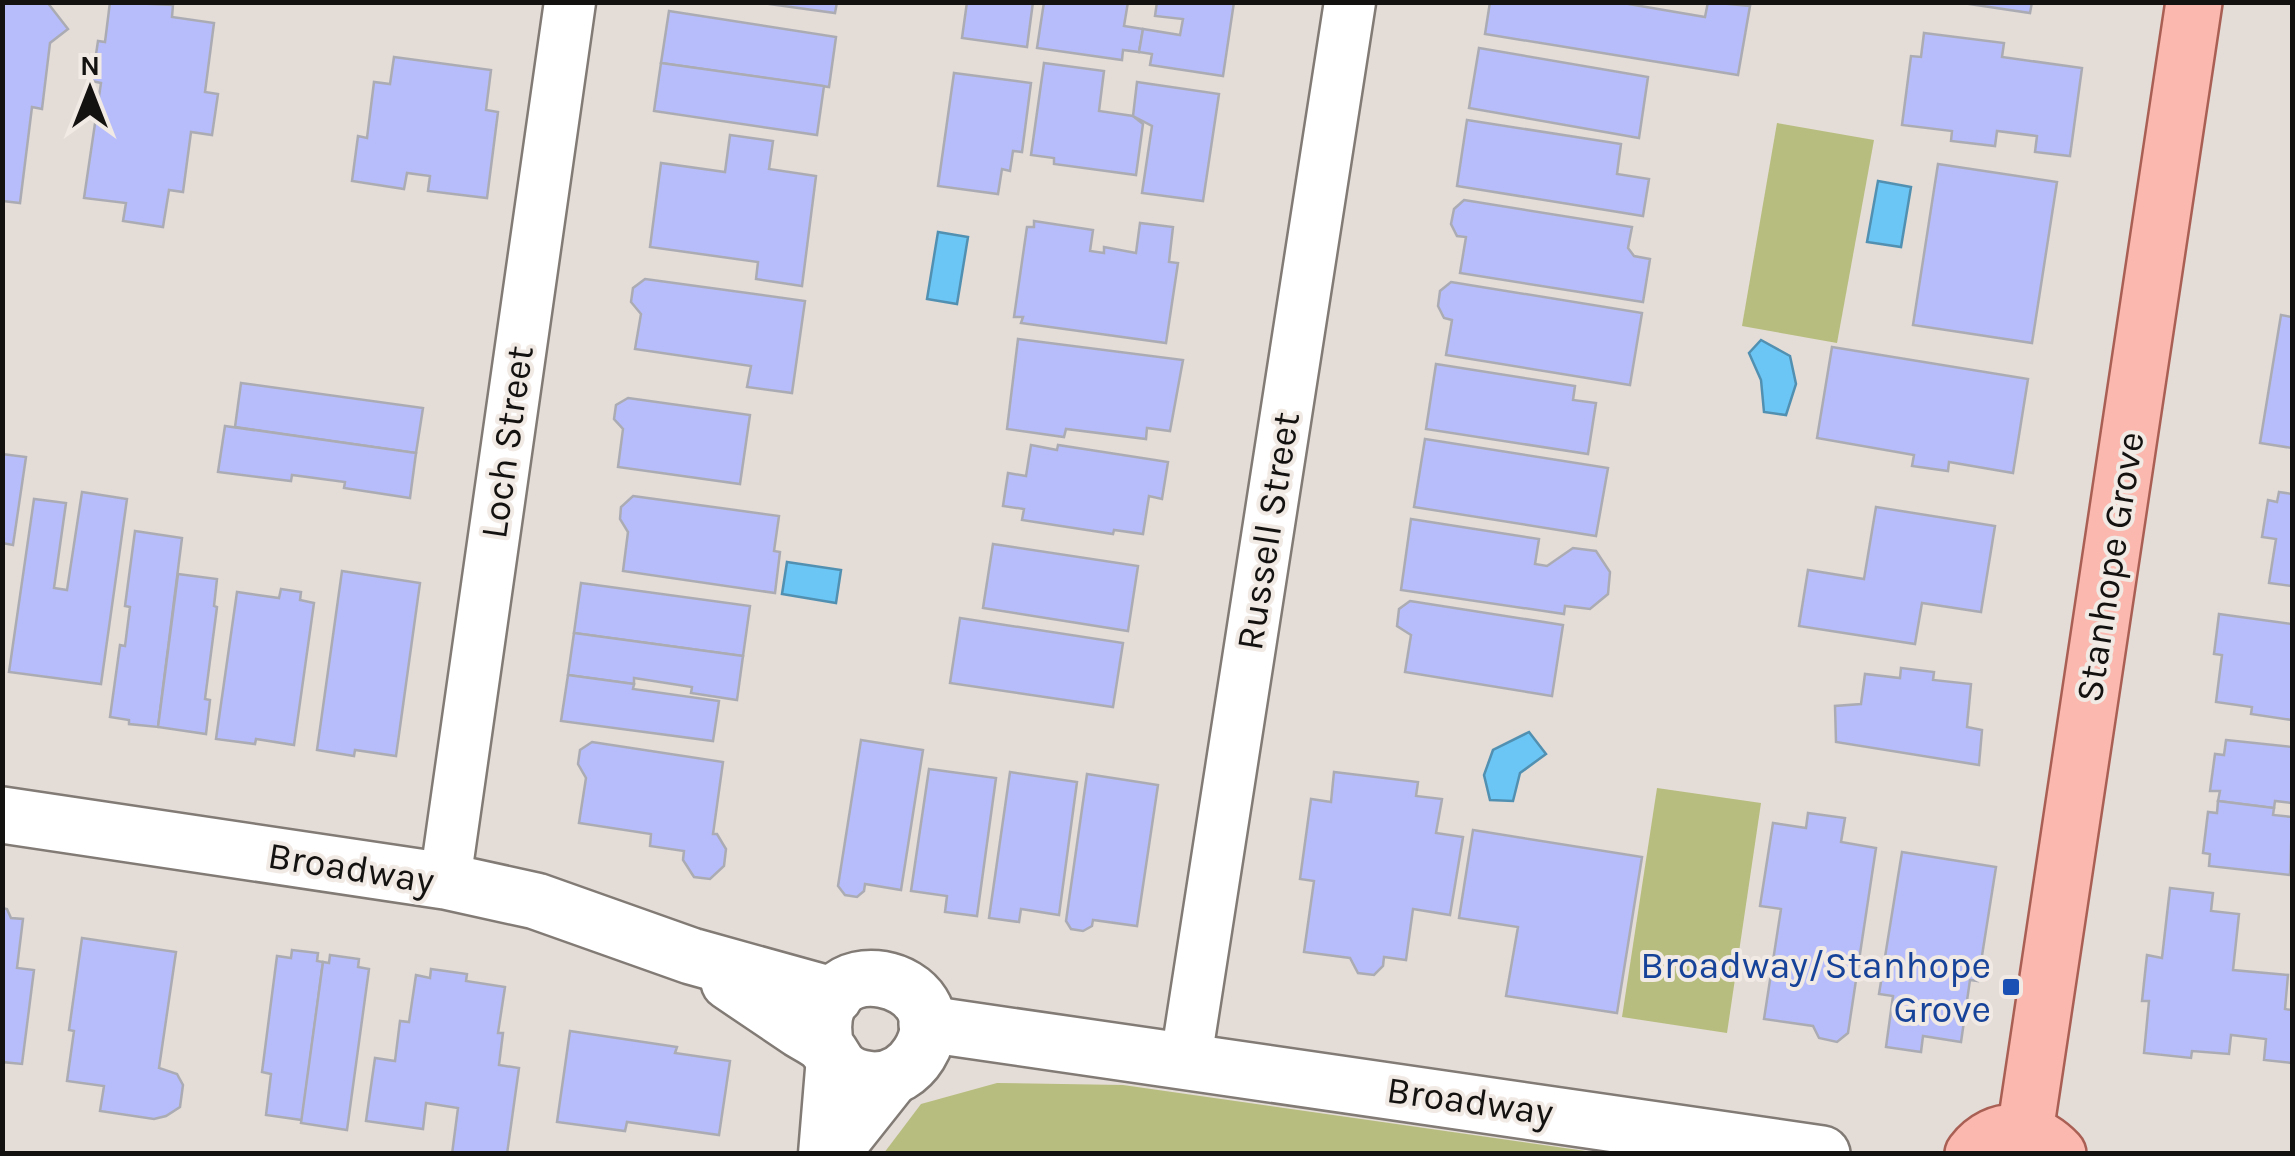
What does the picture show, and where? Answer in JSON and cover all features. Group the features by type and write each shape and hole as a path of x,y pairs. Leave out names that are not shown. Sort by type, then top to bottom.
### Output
{"main road":[{"name":"Stanhope Grove","path":"2041,1143 2194,2"},
{"path":"1973,1154 1995,1135 2041,1143"}],"street":[{"name":"Loch Street","path":"444,881 570,2"},
{"name":"Russell Street","path":"1186,1060 1350,2"},
{"name":"Broadway","path":"2,815 444,881 536,901 692,956 831,1033 844,1070 860,1078 878,1080 909,1057 1118,1050 1822,1154"},
{"path":"824,1154 831,1033 849,984 884,977 915,995 909,1057 834,1154"}],"green space":[{"path":"1777,123 1874,140 1837,343 1742,326"},
{"path":"1657,788 1761,803 1727,1033 1622,1017"},
{"path":"997,1083 1123,1085 1600,1153 884,1153 921,1104"}],"water":[{"path":"1878,181 1911,187 1901,247 1867,242"},
{"path":"938,232 968,237 957,304 927,299"},
{"path":"1761,340 1790,356 1796,384 1786,415 1764,412 1761,380 1749,353"},
{"path":"787,562 841,570 836,603 782,594"},
{"path":"1529,732 1546,754 1520,773 1513,801 1490,800 1484,775 1493,750"}],"building":[{"path":"2,2 47,2 68,29 50,43 42,109 32,107 20,203 2,201"},
{"path":"110,2 173,5 172,17 214,23 205,92 218,94 212,135 191,132 183,192 169,190 163,227 123,221 126,203 84,198 101,83 92,81 98,41 105,42"},
{"path":"754,2 837,2 835,13"},
{"path":"967,2 1033,2 1027,47 962,38"},
{"path":"1044,2 1128,2 1124,26 1143,29 1139,52 1123,50 1122,60 1037,48"},
{"path":"1157,2 1234,2 1223,76 1150,65 1152,54 1139,52 1143,29 1180,35 1183,19 1155,16"},
{"path":"1490,2 1617,2 1705,17 1708,2 1750,6 1738,75 1485,34"},
{"path":"1956,2 2032,2 2030,13"},
{"path":"669,11 836,37 829,87 661,63"},
{"path":"1924,33 2004,43 2002,57 2082,68 2070,156 2035,152 2037,136 1997,131 1995,146 1951,141 1952,131 1902,125 1911,56 1921,57"},
{"path":"1479,48 1648,77 1639,138 1469,108"},
{"path":"394,57 491,70 486,110 498,112 487,198 428,191 430,176 407,173 404,189 352,181 358,136 367,138 374,82 390,84"},
{"path":"661,63 824,86 817,135 654,111"},
{"path":"1044,63 1104,71 1099,111 1133,116 1143,124 1136,175 1054,164 1054,158 1031,155"},
{"path":"954,73 1031,83 1022,152 1013,151 1010,171 1002,169 998,194 938,186"},
{"path":"1137,82 1219,94 1203,201 1142,193 1152,126 1133,116"},
{"path":"1467,120 1621,144 1617,174 1649,179 1643,216 1457,186"},
{"path":"730,135 773,141 769,169 816,176 802,286 756,279 758,262 650,247 661,163 725,172"},
{"path":"1938,164 2057,182 2032,343 1913,325"},
{"path":"1464,200 1632,227 1628,248 1634,256 1650,259 1643,302 1460,273 1466,237 1457,236 1451,224 1454,209"},
{"path":"1034,221 1093,230 1090,251 1104,253 1104,247 1136,253 1140,223 1173,227 1169,262 1178,263 1166,343 1021,323 1023,317 1014,317 1027,227 1034,227"},
{"path":"645,279 805,301 792,393 747,387 751,366 635,349 641,314 631,302 633,288"},
{"path":"1451,282 1642,313 1630,385 1446,355 1452,320 1444,318 1438,306 1440,291"},
{"path":"2281,315 2292,317 2292,448 2260,443"},
{"path":"1018,339 1183,360 1170,431 1147,428 1146,439 1066,429 1064,437 1007,429"},
{"path":"1832,347 2028,379 2013,473 1949,462 1948,471 1912,466 1914,455 1817,438"},
{"path":"1436,364 1575,386 1573,400 1596,403 1588,454 1426,429"},
{"path":"241,383 423,408 416,453 235,427"},
{"path":"628,398 750,415 740,484 618,467 623,429 614,419 616,405"},
{"path":"225,426 416,453 410,498 344,488 345,482 292,475 291,481 218,472"},
{"path":"1425,439 1608,468 1596,536 1414,507"},
{"path":"1031,445 1057,450 1058,445 1168,462 1162,499 1149,496 1143,534 1114,530 1113,534 1022,520 1024,509 1003,506 1008,473 1026,476"},
{"path":"2,454 26,457 13,545 2,543"},
{"path":"82,492 127,499 101,684 9,672 34,499 66,503 54,588 67,590"},
{"path":"2279,492 2292,494 2292,586 2269,583 2276,539 2262,537 2268,500 2277,502"},
{"path":"633,496 779,516 774,551 780,552 775,593 623,571 628,532 620,519 621,507"},
{"path":"1876,507 1995,526 1981,612 1922,603 1915,644 1799,626 1808,570 1864,579"},
{"path":"1411,519 1539,539 1535,564 1547,566 1573,548 1596,551 1610,572 1608,594 1590,609 1565,606 1564,614 1401,590"},
{"path":"135,531 182,538 158,727 110,717 120,645 125,646 130,607 125,606"},
{"path":"993,544 1138,566 1128,631 983,608"},
{"path":"342,571 420,583 396,756 355,750 354,756 317,750"},
{"path":"178,574 217,579 205,699 210,700 206,734 158,727"},
{"path":"581,583 750,606 743,656 574,633"},
{"path":"281,589 301,592 300,600 314,603 294,745 256,739 255,744 216,739 237,592 279,598"},
{"path":"1410,601 1563,625 1552,696 1405,672 1411,635 1397,626 1399,609"},
{"path":"2219,614 2292,624 2292,720 2251,714 2252,707 2216,702 2222,655 2214,654"},
{"path":"960,618 1123,643 1113,707 950,683"},
{"path":"574,633 743,656 737,700 691,693 692,687 634,678 634,684 568,675"},
{"path":"1901,668 1934,672 1933,680 1971,684 1967,727 1982,730 1979,765 1836,742 1835,706 1861,704 1865,674 1900,678"},
{"path":"568,675 719,701 713,741 561,721"},
{"path":"861,740 923,750 901,890 865,884 857,897 845,895 838,886"},
{"path":"2226,740 2292,747 2292,803 2275,801 2274,808 2218,801 2220,791 2210,791 2215,754 2224,755"},
{"path":"592,742 723,762 713,834 717,834 726,849 724,866 710,879 694,877 683,860 684,851 650,846 651,834 579,823 586,778 578,764 580,750"},
{"path":"929,769 996,778 977,916 945,912 947,896 911,891"},
{"path":"1010,772 1077,782 1059,915 1021,909 1019,922 989,918"},
{"path":"1334,772 1418,782 1416,796 1442,799 1436,833 1463,837 1450,915 1413,909 1406,960 1384,957 1383,966 1374,975 1358,973 1350,958 1304,952 1314,881 1300,879 1311,799 1331,802"},
{"path":"1087,774 1158,785 1137,926 1093,920 1092,926 1083,931 1071,929 1066,921"},
{"path":"2218,801 2274,808 2273,815 2292,817 2290,875 2209,866 2210,854 2203,853 2208,812 2217,813"},
{"path":"1808,813 1845,818 1841,842 1876,848 1848,1033 1837,1042 1819,1038 1813,1026 1764,1019 1781,909 1760,906 1773,823 1806,828"},
{"path":"1473,830 1642,857 1617,1013 1506,996 1518,927 1459,918"},
{"path":"1902,852 1996,867 1978,981 1970,980 1961,1042 1923,1036 1921,1052 1886,1047 1893,996 1879,994"},
{"path":"2170,888 2213,893 2211,911 2239,914 2233,970 2288,975 2285,1009 2292,1010 2292,1063 2264,1060 2266,1039 2231,1035 2229,1054 2192,1051 2191,1058 2144,1053 2149,1001 2142,1001 2147,955 2162,958"},
{"path":"2,908 7,909 11,918 23,919 17,968 34,970 22,1064 2,1062"},
{"path":"82,938 176,952 159,1068 177,1074 183,1085 180,1107 166,1116 154,1119 100,1111 104,1086 67,1081 74,1031 69,1030"},
{"path":"292,950 318,953 317,961 323,962 302,1120 266,1115 271,1074 262,1072 277,956 291,958"},
{"path":"330,955 359,959 358,967 369,969 347,1130 301,1123 323,962 329,963"},
{"path":"431,969 467,974 466,981 505,987 498,1033 503,1033 499,1065 519,1068 507,1154 452,1154 458,1108 426,1103 423,1129 366,1121 375,1058 395,1061 400,1021 409,1022 416,975 430,978"},
{"path":"570,1031 677,1047 675,1053 730,1061 719,1135 627,1122 625,1131 557,1122"}],"place":[{"name":"Broadway/Stanhope Grove","path":"2011,987"}]}
